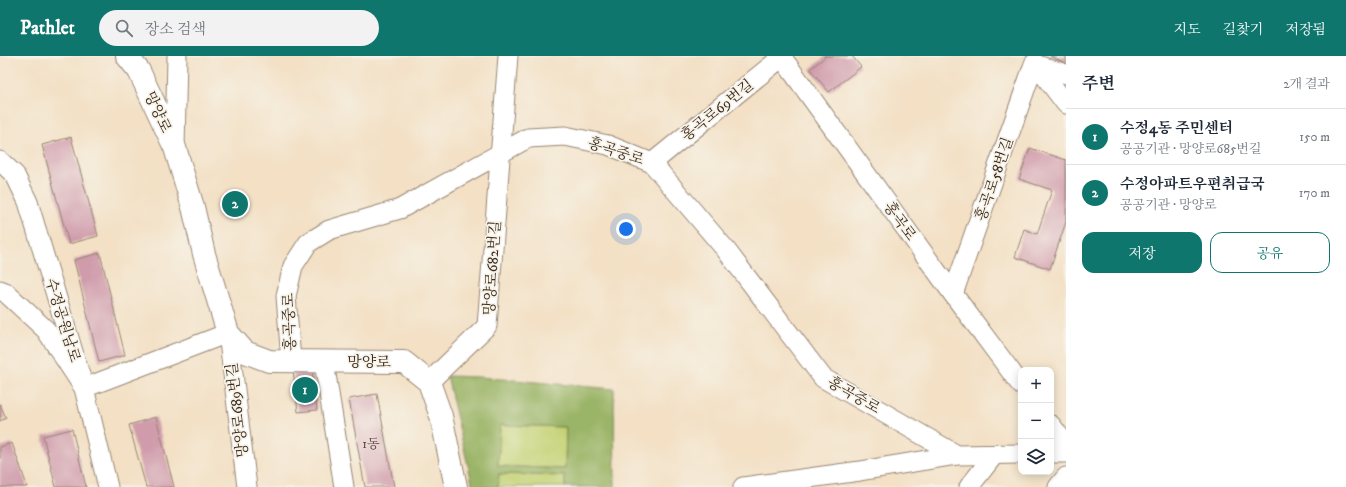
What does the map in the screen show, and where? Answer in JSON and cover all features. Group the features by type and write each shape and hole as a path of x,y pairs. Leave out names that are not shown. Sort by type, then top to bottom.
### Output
{"main road":[{"name":"망양로","path":"128,56 139,71 175,148 193,207 204,254 228,333 245,352 269,361 404,362 429,382"},
{"path":"429,382 441,416 456,487"}],"street":[{"path":"175,148 177,56"},
{"name":"망양로682번길","path":"429,382 487,326 508,56"},
{"name":"홍곡로69번길","path":"652,163 781,57"},
{"name":"홍곡로","path":"781,57 1018,381"},
{"path":"1036,60 1066,74"},
{"path":"1036,60 1066,104"},
{"name":"홍곡로58번길","path":"953,294 1036,60"},
{"name":"홍곡중로","path":"291,361 286,296 293,266 308,242 329,230 400,209 528,138 565,136 608,145 652,163 726,250 823,378 957,455 1018,454"},
{"name":"수정공원남로","path":"0,161 16,175 28,202 84,388 108,487"},
{"path":"0,290 5,292 46,330 84,388 228,333"},
{"name":"망양로689번길","path":"228,333 247,487"},
{"path":"324,362 344,487"},
{"path":"1054,429 1066,445"},
{"path":"1054,453 1066,453"},
{"path":"742,487 957,455"},
{"path":"969,487 994,455"},
{"path":"1058,487 1066,477"}],"green space":[{"path":"447,376 479,377 614,389 615,487 565,487 565,476 499,474 498,487 473,487","holes":["500,425 566,427 565,469 498,466"]},
{"path":"500,425 566,427 565,469 498,466"},
{"path":"498,474 565,476 565,487 498,487"}],"building":[{"path":"824,56 852,56 861,67 829,92 810,69 825,57"},
{"path":"1050,56 1066,56 1066,63"},
{"path":"71,137 98,236 69,244 42,145"},
{"path":"1030,148 1066,160 1066,222 1050,269 1015,257 1024,229 1037,234 1052,190 1019,179"},
{"path":"100,253 125,355 99,362 74,260"},
{"path":"312,368 317,410 298,412 293,370"},
{"path":"377,394 394,487 365,487 349,399"},
{"path":"0,404 6,418 0,421"},
{"path":"156,417 174,487 146,487 129,425"},
{"path":"72,429 86,487 56,487 43,436"},
{"path":"12,443 27,487 0,487 0,447"}],"place":[{"name":"수정아파트우편취급국","path":"235,204"},
{"name":"수정4동 주민센터","path":"305,390"}]}
